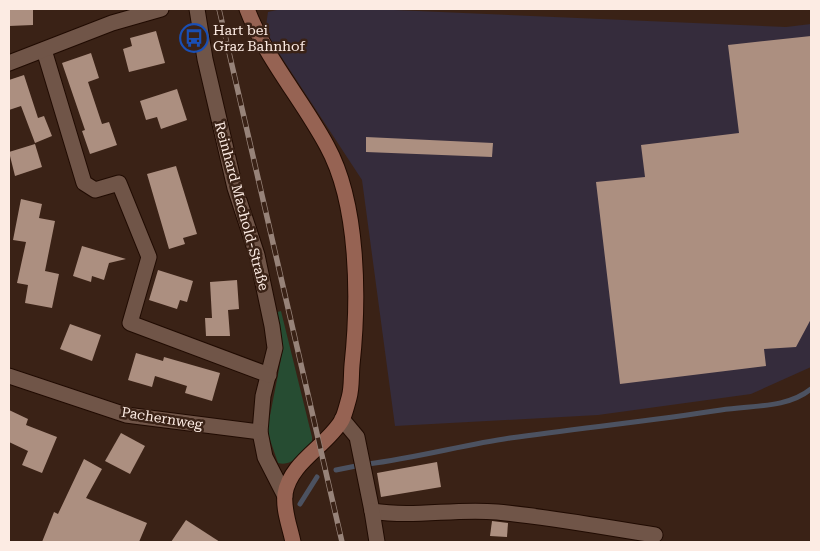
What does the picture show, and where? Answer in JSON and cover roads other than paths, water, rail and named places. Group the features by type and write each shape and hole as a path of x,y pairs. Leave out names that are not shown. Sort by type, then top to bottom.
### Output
{"main road":[{"path":"248,9 259,36 328,147 340,173 348,203 354,264 356,332 349,398 342,419 300,464 290,480 285,496 293,542"}],"street":[{"path":"9,63 112,23 161,9"},
{"name":"Reinhard Machold-Straße","path":"197,9 205,59 235,188 257,255 268,303 275,348 270,375 263,396 260,432 266,457 285,496"},
{"path":"44,50 84,182 95,190 118,184 149,257 130,323 270,375"},
{"name":"Pachernweg","path":"9,376 126,415 260,432"},
{"path":"342,419 357,437 377,542"},
{"path":"372,511 398,515 496,512 655,535"}],"waterway":[{"path":"368,464 510,438 732,408 768,405 791,400 811,389"},
{"path":"336,470 356,466"},
{"path":"300,504 317,477"}],"railway":[{"path":"219,9 342,542"}],"place":[{"name":"Hart bei Graz Bahnhof","path":"194,38"}]}
